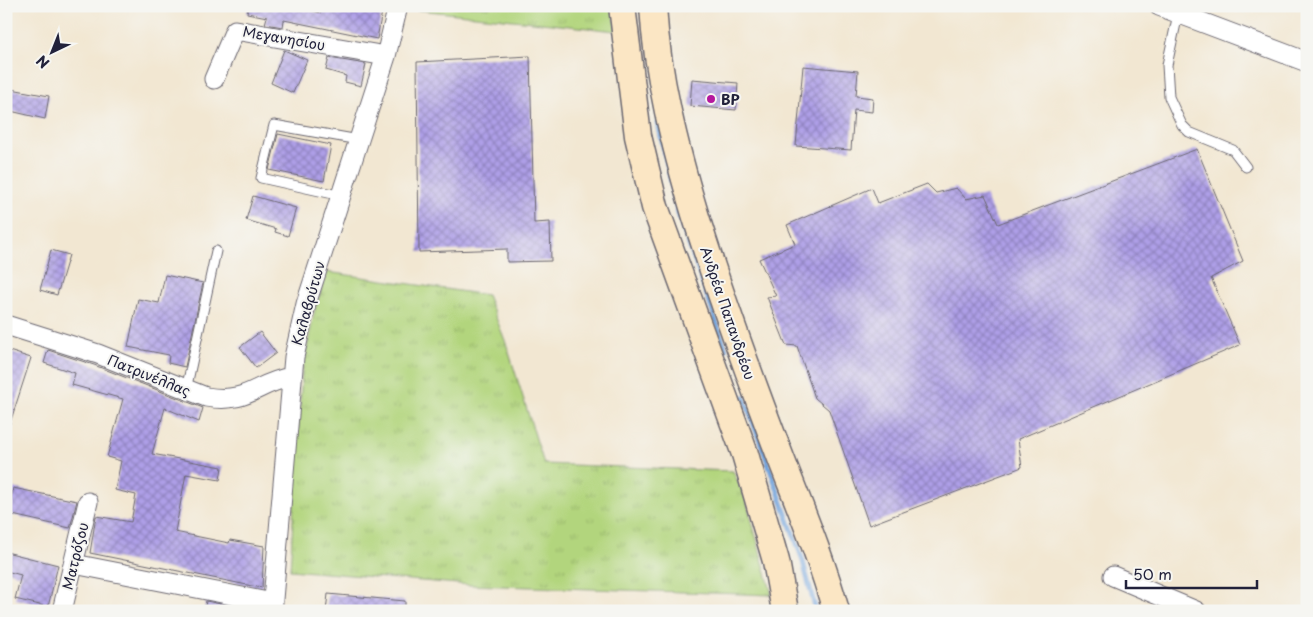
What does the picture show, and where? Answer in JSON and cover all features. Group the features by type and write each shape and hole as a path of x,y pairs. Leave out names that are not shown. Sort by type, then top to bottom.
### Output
{"main road":[{"path":"622,6 638,136 655,207 745,454 776,561 785,611"},
{"name":"Ανδρέα Παπανδρέου","path":"653,6 657,45 670,118 701,231 750,377 824,570 836,611"}],"street":[{"name":"Καλαβρύτων","path":"272,607 294,356 306,304 386,56 398,6"},
{"path":"1159,6 1307,62"},
{"name":"Μεγανησίου","path":"214,79 235,30 386,56"},
{"name":"Πατρινέλλας","path":"6,325 98,354 206,397 232,399 291,377"},
{"name":"Ματρόζου","path":"62,611 88,502"},
{"path":"74,564 272,607"},
{"path":"1114,576 1196,611"}],"lane":[{"path":"1178,14 1167,65 1168,89 1182,126 1189,132 1233,150 1246,167"},
{"path":"342,196 261,178 274,125 360,140"},
{"path":"186,390 216,251"}],"green space":[{"path":"410,6 613,6 616,31 410,9"},
{"path":"327,272 487,295 506,343 544,464 733,471 746,500 772,595 470,585 290,570 302,372 315,309"}],"building":[{"path":"248,6 295,6 321,13 322,6 350,11 351,6 383,6 377,39 284,20 283,27 265,24 267,17 247,13"},
{"path":"284,50 307,60 293,93 271,83"},
{"path":"530,56 534,223 550,222 551,261 507,262 507,249 419,252 417,62"},
{"path":"329,58 366,64 361,86 345,82 346,76 326,70"},
{"path":"803,66 858,71 856,96 873,98 872,112 854,110 851,150 796,146"},
{"path":"692,79 738,83 736,110 690,106"},
{"path":"6,88 49,96 45,119 6,110"},
{"path":"278,134 331,145 324,181 269,170"},
{"path":"1197,149 1243,261 1211,278 1240,345 1018,439 1022,467 869,525 829,410 815,398 797,346 786,345 767,297 776,296 759,259 795,244 787,225 872,188 878,203 927,184 936,193 956,188 966,199 985,195 998,224"},
{"path":"253,196 296,208 288,236 275,232 276,229 246,220"},
{"path":"51,250 69,255 57,295 40,290"},
{"path":"165,275 203,283 185,367 168,363 169,355 128,347 138,299 159,303"},
{"path":"260,332 276,353 256,368 240,347"},
{"path":"6,350 31,358 9,426 6,425"},
{"path":"48,350 94,365 203,408 199,422 165,408 152,454 222,467 220,480 186,474 175,532 229,543 230,540 264,546 262,588 90,553 96,516 131,522 136,495 115,490 121,461 107,457 123,399 72,385 75,373 44,363"},
{"path":"13,488 77,501 70,528 8,514"},
{"path":"6,552 58,565 48,607 15,599 21,575 6,571"},
{"path":"328,594 405,601 405,611 326,611"},
{"path":"206,601 250,610 204,611"}],"waterway":[{"path":"658,123 678,214 726,349"},
{"path":"744,397 802,558 816,611"}],"place":[{"name":"BP","path":"711,99"}]}
